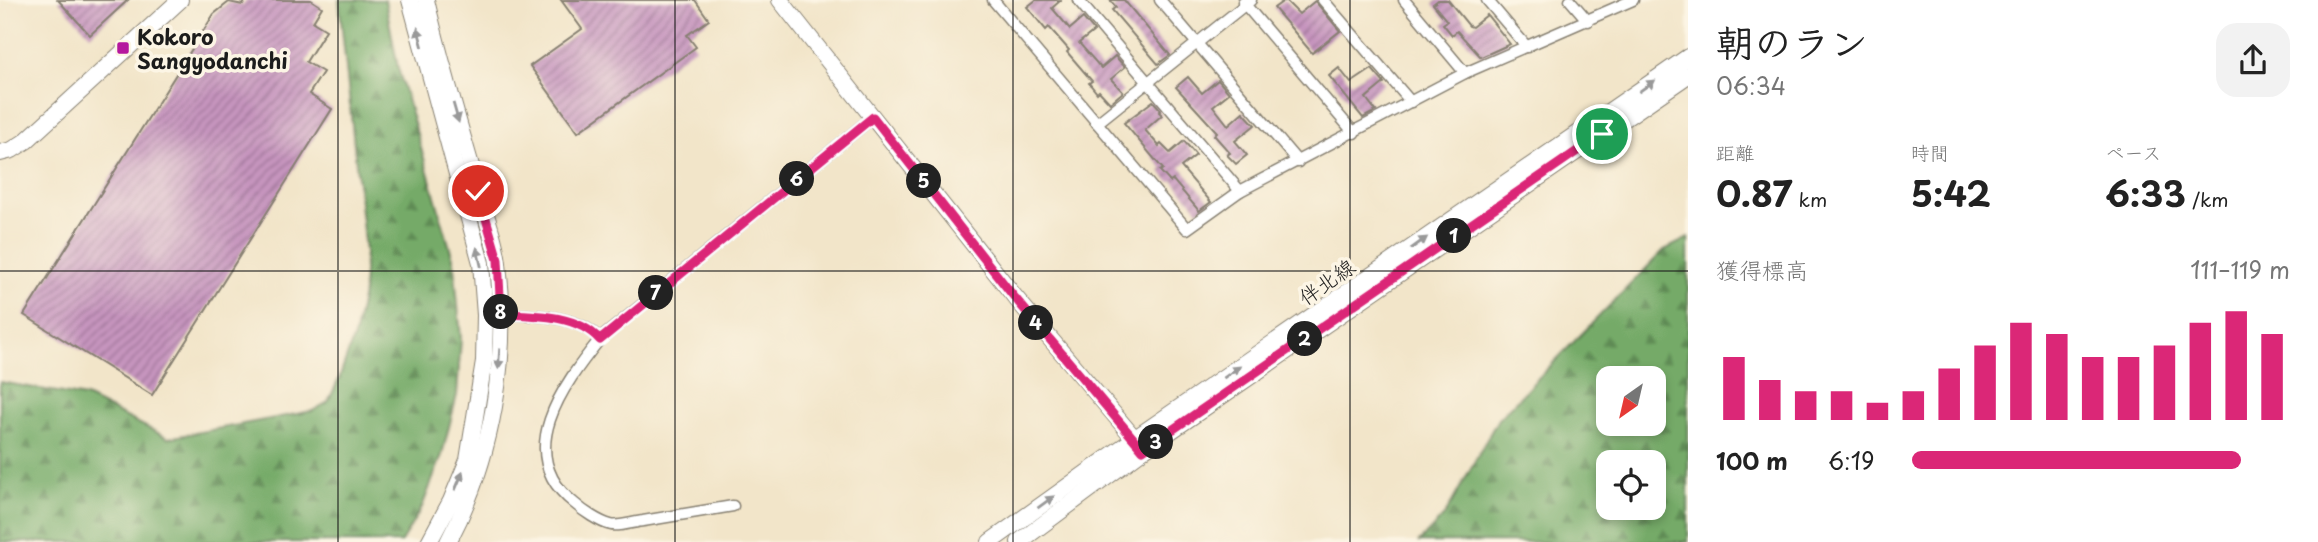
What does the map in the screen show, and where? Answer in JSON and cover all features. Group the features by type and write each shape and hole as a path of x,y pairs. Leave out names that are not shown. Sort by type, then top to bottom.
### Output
{"street":[{"path":"0,153 12,150 26,141 180,0"},
{"path":"410,0 481,263 485,315 484,361 468,460 451,501 429,542"},
{"path":"426,0 438,52 498,260 501,314 495,407 482,465 467,507 448,542"},
{"path":"780,0 1015,298 1139,444"},
{"path":"1078,0 1240,191"},
{"path":"1160,0 1298,162"},
{"path":"1323,0 1411,102"},
{"path":"1404,0 1465,73"},
{"path":"1487,0 1527,47"},
{"path":"1570,0 1588,21"},
{"path":"999,2 1187,229 1240,191 1465,73 1633,0"},
{"path":"1097,123 1246,2 1354,133"},
{"name":"伴北線","path":"1019,542 1139,444 1688,57"},
{"name":"伴北線","path":"990,542 1688,75"},
{"path":"733,506 612,526 579,508 562,494 552,479 545,458 546,433 557,400 576,369 600,340 873,117"},
{"path":"501,314 557,318 591,330 600,340"}],"green space":[{"path":"339,0 385,0 398,68 454,262 461,338 457,395 442,455 422,507 403,539 401,542 0,542 0,382 86,397 168,438 312,411 328,402 355,333 363,293 365,251"},
{"path":"1688,238 1688,542 1419,542 1445,515 1498,419 1664,250"}],"building":[{"path":"58,0 128,0 90,35"},
{"path":"246,0 311,0 322,7 313,22 326,30 306,62 323,72 309,94 332,109 152,395 24,315 214,14 229,2 243,5"},
{"path":"561,0 695,0 709,20 687,35 696,47 578,132 530,66 582,29"},
{"path":"1036,0 1061,0 1052,8 1070,29 1083,18 1094,31 1079,43 1101,68 1115,56 1125,67 1111,79 1123,92 1110,103 1089,83 1092,81 1067,52 1069,50 1049,27 1046,30 1027,7"},
{"path":"1110,0 1124,0 1170,55 1158,64 1112,10 1116,7"},
{"path":"1285,0 1299,14 1315,1 1340,31 1312,53 1274,8"},
{"path":"1438,0 1448,0 1472,27 1487,15 1510,44 1481,57 1457,31 1452,35 1443,24 1447,21 1433,4"},
{"path":"1339,68 1351,83 1372,69 1384,83 1366,98 1376,111 1363,118 1329,76"},
{"path":"1188,77 1202,93 1218,80 1229,93 1213,106 1228,125 1243,112 1255,125 1235,141 1247,155 1236,164 1214,135 1217,132 1176,87"},
{"path":"1153,101 1162,115 1145,130 1159,146 1161,144 1170,153 1184,141 1196,155 1181,167 1211,202 1199,211 1173,180 1170,182 1160,171 1163,169 1124,123"}],"place":[{"name":"Kokoro Sangyodanchi","path":"123,48"}],"route":[{"path":"478,191 498,260 501,314 557,318 591,330 600,340 873,117 1015,298 1143,450 1602,134"}]}
